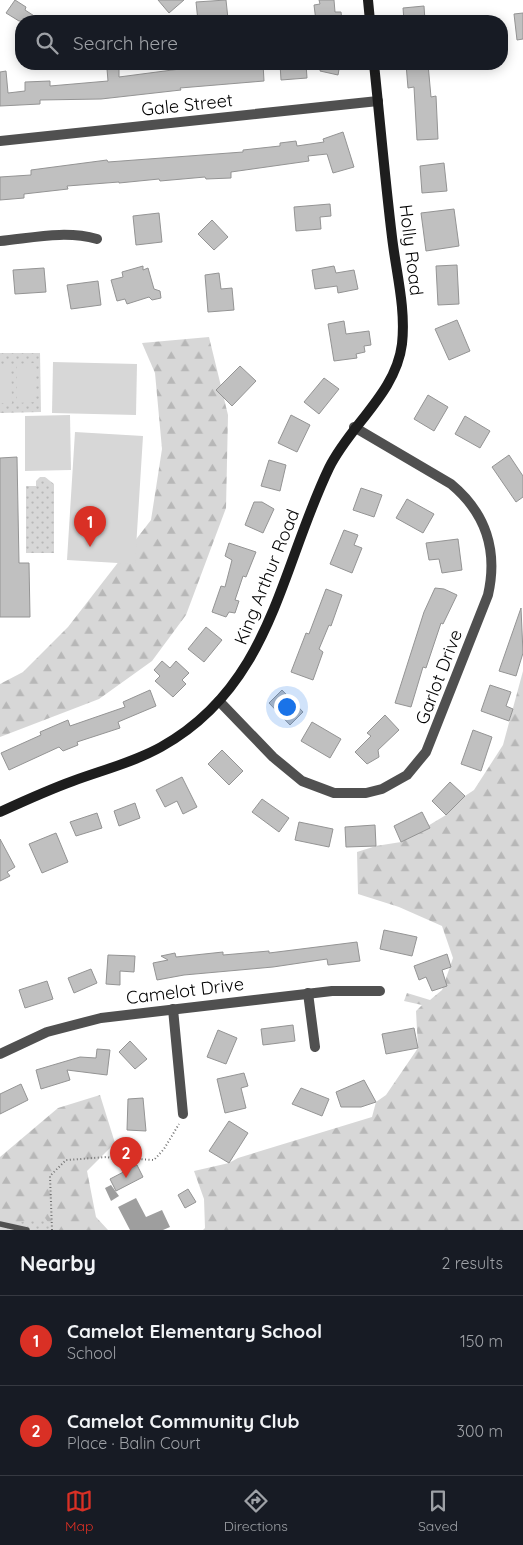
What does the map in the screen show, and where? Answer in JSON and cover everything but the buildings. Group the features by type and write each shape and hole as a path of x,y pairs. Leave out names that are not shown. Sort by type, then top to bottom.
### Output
{"street":[{"path":"368,0 369,15"},
{"name":"Holly Road","path":"354,426 391,379 400,357 402,339 402,308 375,70"},
{"name":"Gale Street","path":"0,141 378,101"},
{"path":"0,241 62,234 84,235 96,239"},
{"name":"King Arthur Road","path":"0,812 161,747 182,733 219,701 234,683 262,638 329,468 354,426"},
{"name":"Garlot Drive","path":"219,701 291,774 318,788 334,792 366,792 382,788 407,774 426,752 488,595 492,579 491,547 482,519 463,494 451,484 354,426"},
{"name":"Camelot Drive","path":"0,1054 47,1032 73,1023 101,1018 332,990 380,991"},
{"path":"308,993 315,1047"},
{"path":"173,1009 183,1114"}],"lane":[{"path":"0,1224 27,1230"}],"path":[{"path":"52,1230 50,1176 66,1160 107,1157 130,1163 138,1159 154,1160 176,1131"}],"green space":[{"path":"209,337 228,415 226,508 186,615 152,661 99,699 0,737 0,684 23,672 68,627 151,520 162,449 155,373 142,343"},
{"path":"0,353 40,353 41,412 0,413"},
{"path":"53,362 137,364 136,415 52,413"},
{"path":"35,363 36,402 17,403 17,364"},
{"path":"0,364 11,364 12,403 0,403"},
{"path":"70,415 71,470 25,471 25,416"},
{"path":"75,432 143,436 135,564 67,560"},
{"path":"40,477 45,477 54,484 54,553 26,553 26,486 36,486 36,481"},
{"path":"523,671 523,1230 203,1230 205,1228 204,1199 194,1171 229,1163 238,1158 372,1117 376,1102 386,1095 418,1048 416,1011 422,1005 404,1001 407,993 430,1000 442,990 453,958 442,926 399,907 358,894 357,852 376,846 401,842 446,815 465,796 474,790 503,745"},
{"path":"100,1095 115,1143 87,1171 96,1217 108,1230 0,1230 0,1157 58,1108"},
{"path":"45,1218 54,1230 0,1230 0,1226"}],"shaded area":[{"path":"111,1185 119,1196 111,1201 105,1188"},
{"path":"136,1198 146,1217 162,1210 170,1227 163,1230 130,1230 118,1207"}],"place":[{"name":"Camelot Elementary School","path":"90,547"},
{"name":"Camelot Community Club","path":"126,1178"}]}
